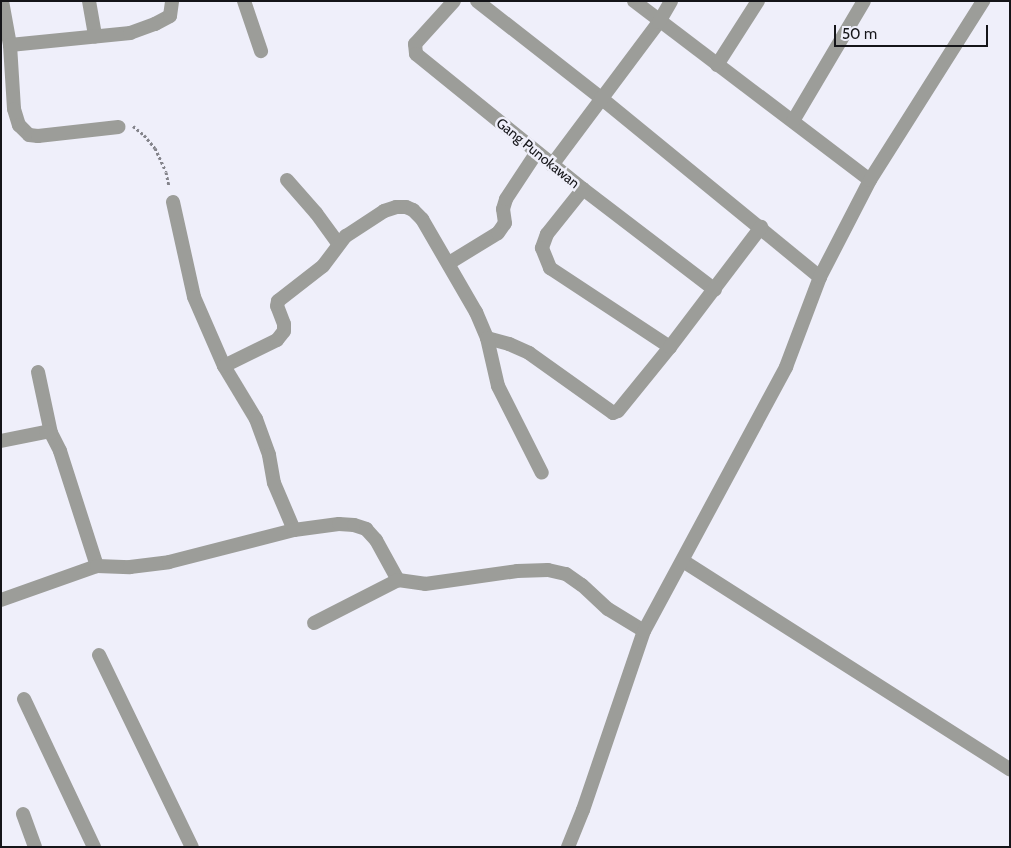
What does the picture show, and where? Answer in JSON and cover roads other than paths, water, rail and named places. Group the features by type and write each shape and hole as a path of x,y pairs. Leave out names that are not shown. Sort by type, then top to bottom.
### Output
{"street":[{"path":"2,1 10,45 14,109 19,125 29,135 38,136 118,127"},
{"path":"89,1 95,36"},
{"path":"10,45 130,33 170,16 172,1"},
{"path":"244,1 261,51"},
{"name":"Gang Punokawan","path":"454,1 415,44 416,54 583,190 715,290"},
{"path":"477,1 601,98 820,277"},
{"path":"634,1 659,22 870,180"},
{"path":"552,165 659,22 671,1"},
{"path":"717,65 758,1"},
{"path":"793,121 864,1"},
{"path":"568,847 583,810 644,631 786,367 820,277 870,180 983,1"},
{"path":"449,263 498,233 505,223 503,209 506,199 537,152"},
{"path":"287,180 316,213 338,244"},
{"path":"583,190 547,234 542,248 550,268 670,347"},
{"path":"174,202 194,296 224,366 256,419 269,455 274,483 294,530"},
{"path":"224,366 277,340 284,331 284,324 277,306 278,301 323,266 346,236 384,211 396,207 406,207 413,210 422,219 476,312 487,338 498,386 542,473"},
{"path":"487,338 509,344 530,353 613,413 618,411 715,290 761,227"},
{"path":"38,372 50,433 60,451 97,566"},
{"path":"1,441 46,432 50,433"},
{"path":"1,600 97,566 130,567 169,562 294,530 339,524 354,525 366,529 376,540 398,580"},
{"path":"683,561 1010,769"},
{"path":"314,623 398,580 425,584 516,571 548,570 566,574 582,585 608,609 644,631"},
{"path":"99,655 192,847"},
{"path":"24,699 94,847"},
{"path":"24,814 35,847"}]}
